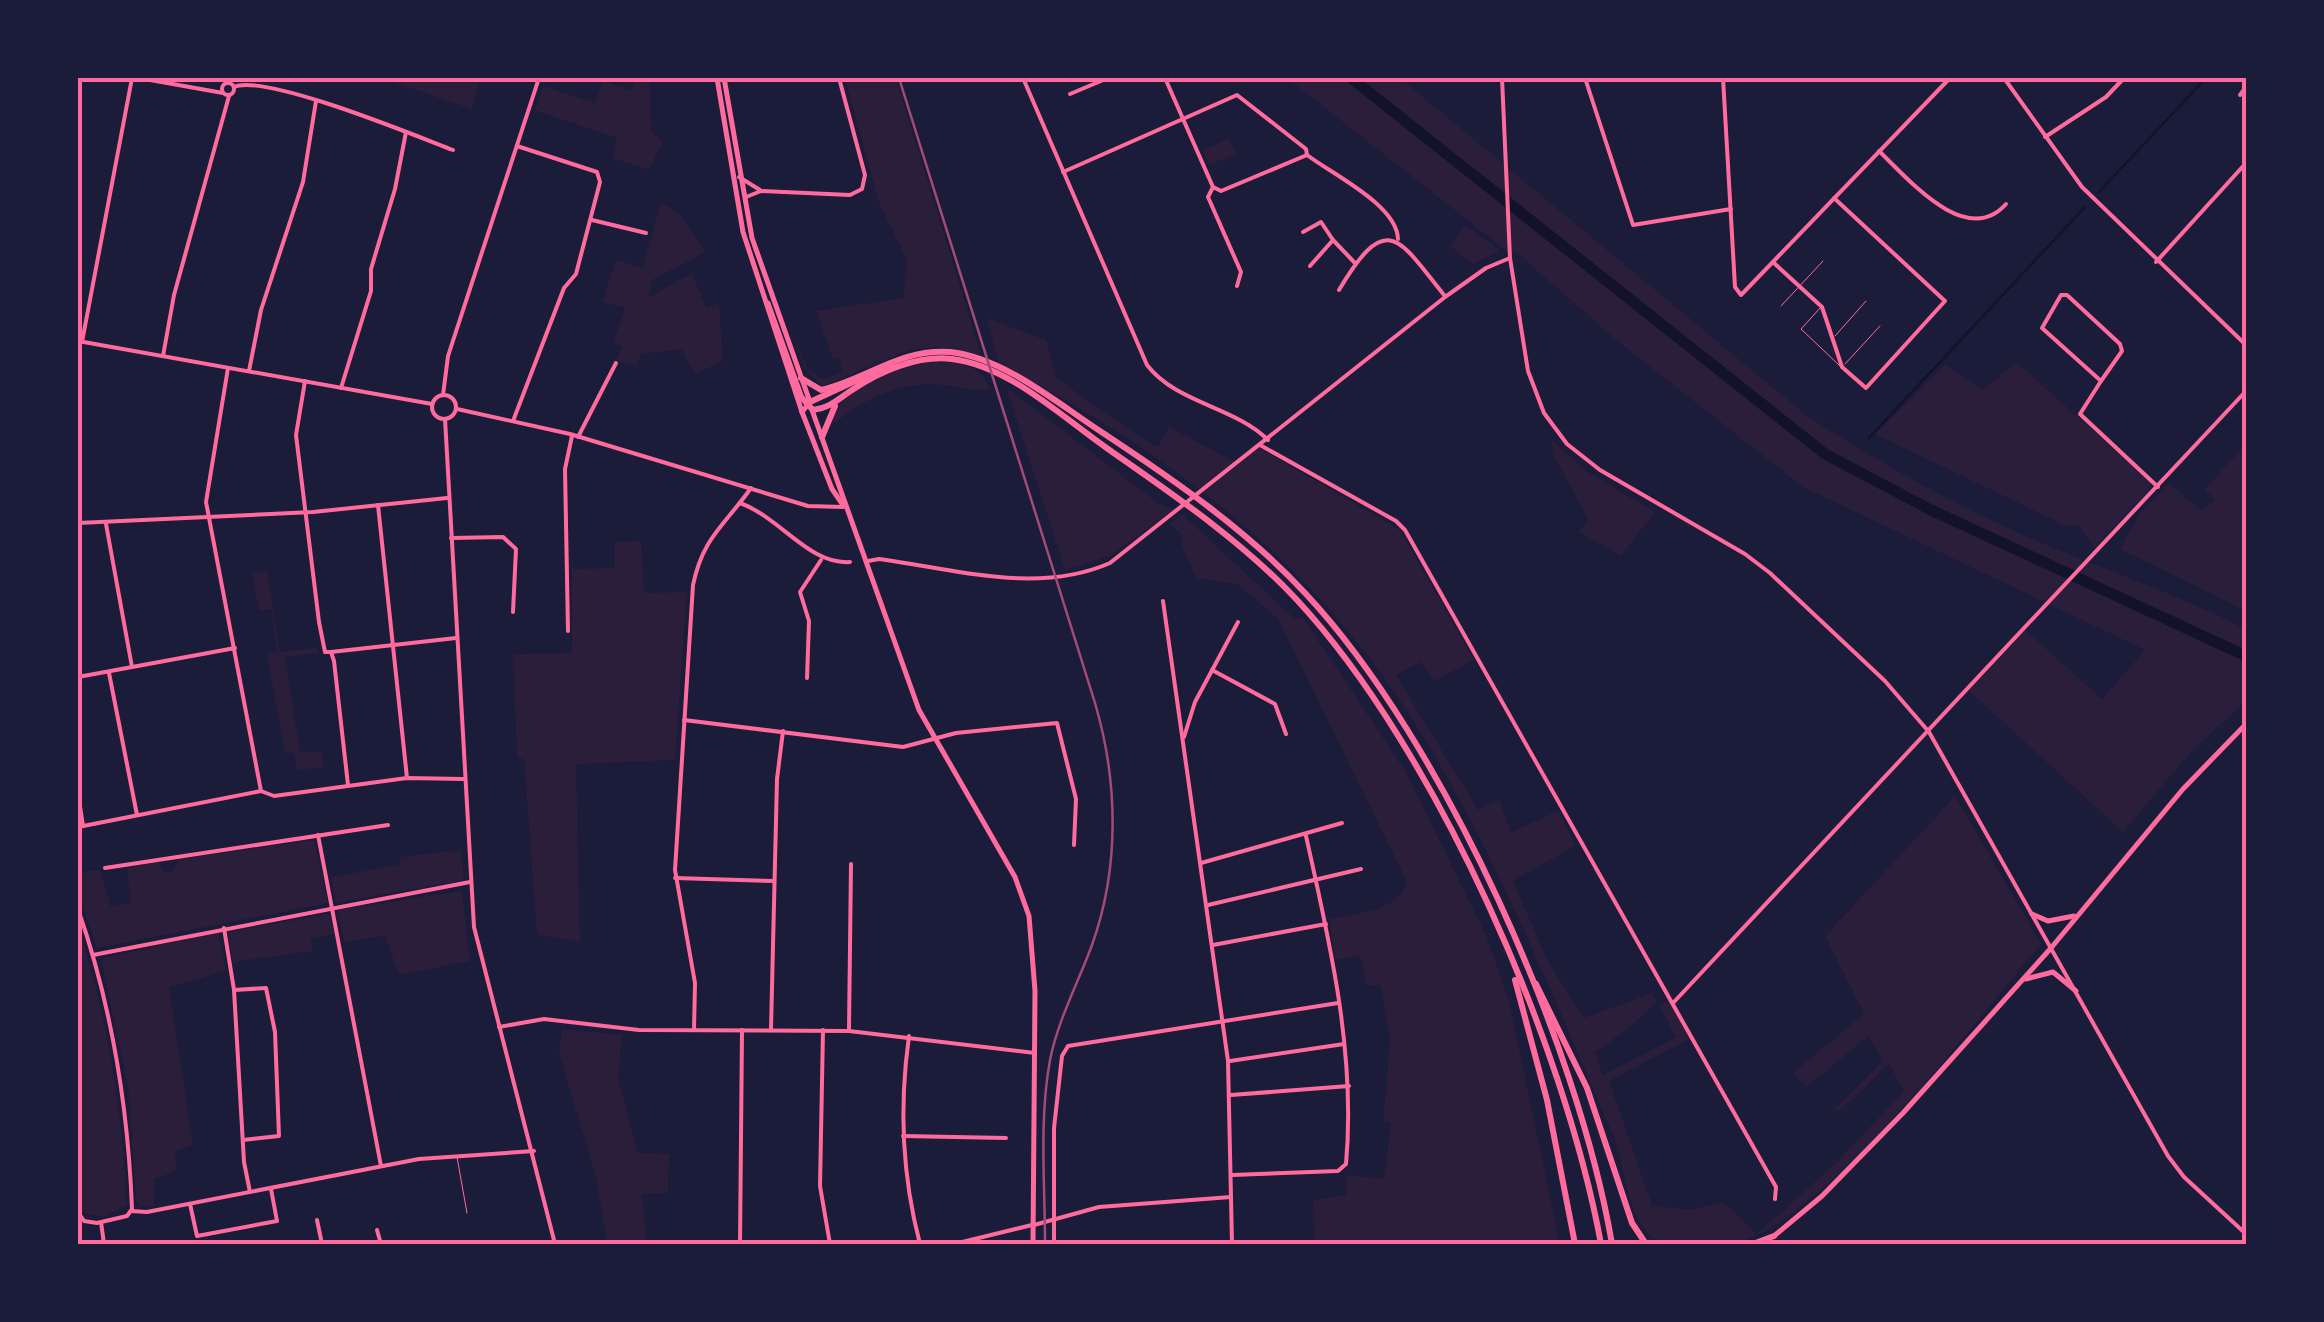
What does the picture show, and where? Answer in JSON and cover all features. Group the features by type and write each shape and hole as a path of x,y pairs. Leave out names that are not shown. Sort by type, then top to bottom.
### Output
{"highway":[{"path":"807,406 926,353"},
{"path":"802,378 812,388 826,390 902,356 926,353 979,362 1185,491 1302,590 1367,672 1449,808 1525,966 1574,1093 1612,1244"},
{"path":"807,406 838,400 909,363 938,358 979,362"},
{"path":"1005,375 1195,511 1294,596 1358,677 1431,799 1510,960 1569,1112 1601,1244"},
{"path":"822,437 838,400"},
{"path":"1510,960 1547,1100 1576,1244"},
{"path":"1525,966 1548,1002 1588,1088 1632,1223 1646,1244"},
{"path":"1753,1244 1774,1236"},
{"path":"1762,1244 1774,1236"}],"main road":[{"path":"721,78 756,254 802,378 807,406"},
{"path":"721,78 735,192 756,278 822,437 844,507 934,740 1000,850 1024,900 1034,952 1034,1244"},
{"path":"756,278 807,406 832,489 844,507"},
{"path":"1774,1236 1862,1157 2051,948 2203,766 2246,724"},
{"path":"2032,914 2048,921 2077,915"},
{"path":"2019,984 2034,974 2054,972 2076,991"}],"street":[{"path":"132,78 80,342 432,404"},
{"path":"139,78 226,94"},
{"path":"432,404 443,394 448,356 539,78"},
{"path":"743,203 748,194 763,191 850,195 862,189 866,176 839,78"},
{"path":"1023,78 1147,365 1160,379 1254,427 1268,440"},
{"path":"1070,94 1108,78"},
{"path":"1164,78 1213,187 1221,191 1307,155"},
{"path":"1502,78 1510,258 1534,393 1554,430 1600,470 1745,554 1770,573 1885,681 1929,732 2175,1166 2246,1234"},
{"path":"1585,78 1633,224 1731,210"},
{"path":"1723,78 1735,287 1740,295 1950,78"},
{"path":"2004,78 2082,187 2246,345"},
{"path":"2045,137 2106,97 2124,78"},
{"path":"163,356 174,295 226,84 247,83 316,101 453,150"},
{"path":"226,94 234,86"},
{"path":"2240,95 2246,86"},
{"path":"1063,172 1237,96 1306,149 1307,155 1346,184 1353,183 1376,204 1396,228 1398,239 1445,296"},
{"path":"249,372 261,310 303,182 316,101"},
{"path":"341,388 371,291 371,269 396,189 406,132"},
{"path":"512,421 564,288 576,274 600,174 517,146"},
{"path":"1880,151 1905,177 1960,217 1978,222 1993,219 2006,204"},
{"path":"2156,262 2246,163"},
{"path":"739,177 763,191"},
{"path":"1213,187 1208,196 1241,272 1236,286"},
{"path":"1774,262 1822,307 1842,367 1866,388 1945,301 1834,198"},
{"path":"591,219 646,233"},
{"path":"1303,232 1321,222 1354,263"},
{"path":"1339,290 1354,263 1385,238 1398,239"},
{"path":"1310,266 1333,240"},
{"path":"866,562 879,558 966,574 1074,576 1110,562 1445,296 1486,268 1510,258"},
{"path":"2101,381 2042,328 2061,295 2067,295 2120,344 2122,351 2080,414 2158,487"},
{"path":"568,631 565,469 575,436 616,363"},
{"path":"228,368 208,484 209,516 262,791"},
{"path":"304,382 296,434 324,652 458,638"},
{"path":"1673,1003 2246,391"},
{"path":"443,394 453,398 457,409"},
{"path":"432,404 435,416 445,419"},
{"path":"457,409 575,436 808,506 844,507"},
{"path":"445,419 457,409"},
{"path":"445,419 470,882 479,954 534,1150 555,1244"},
{"path":"1260,446 1396,520 1406,530 1776,1187 1775,1199"},
{"path":"694,1030 695,983 675,878 698,558 712,532 750,488"},
{"path":"78,524 306,512 448,498"},
{"path":"740,503 778,522 821,560 850,562"},
{"path":"378,505 408,778"},
{"path":"106,522 132,667"},
{"path":"452,538 504,537 511,541 516,549 513,612"},
{"path":"807,678 810,621 800,592 821,560"},
{"path":"1163,601 1228,1061 1232,1244"},
{"path":"1184,737 1212,670 1238,622"},
{"path":"78,677 234,648"},
{"path":"331,652 348,784"},
{"path":"1212,670 1276,704 1286,734"},
{"path":"109,671 137,815"},
{"path":"684,720 903,746 956,733 1057,724 1076,798 1074,845"},
{"path":"771,1029 783,731"},
{"path":"78,793 80,826 262,791 274,796 408,778 464,778"},
{"path":"1200,862 1306,836 1342,823"},
{"path":"104,868 388,825"},
{"path":"318,835 381,1166"},
{"path":"1232,1175 1344,1169 1349,1086 1326,924 1306,836"},
{"path":"849,1031 851,864"},
{"path":"1208,905 1361,869"},
{"path":"675,878 774,881"},
{"path":"93,954 470,882"},
{"path":"78,909 93,954 120,1068 131,1211"},
{"path":"1213,945 1326,924"},
{"path":"224,928 234,990 250,1192"},
{"path":"234,990 266,988 276,1048 280,1136 243,1140"},
{"path":"1054,1244 1054,1128 1062,1056 1068,1046 1338,1003"},
{"path":"499,1027 544,1019 694,1030 849,1031 909,1035 1035,1053"},
{"path":"740,1244 742,1030"},
{"path":"823,1030 820,1186 830,1244"},
{"path":"909,1035 902,1084 904,1136 908,1199 920,1244"},
{"path":"1228,1061 1344,1044"},
{"path":"1231,1095 1349,1086"},
{"path":"904,1136 1006,1138"},
{"path":"78,1212 86,1223 101,1222 131,1211 141,1213 381,1166 534,1150"},
{"path":"190,1204 198,1236 277,1220 271,1188"},
{"path":"954,1244 1099,1207 1231,1197"},
{"path":"317,1220 322,1244"},
{"path":"101,1222 104,1244"},
{"path":"377,1230 380,1244"}],"lane":[{"path":"1781,306 1823,261"},
{"path":"1833,338 1866,302"},
{"path":"1822,307 1801,329 1842,367 1880,326"},
{"path":"456,1156 467,1213"}],"shaded area":[{"path":"381,78 480,78 472,109"},
{"path":"636,78 650,79 651,131 663,141 649,170 612,158 617,138 535,110 543,86 595,103 603,81 631,90"},
{"path":"845,78 896,78 981,355 940,347 909,350 823,386 804,368 789,326 808,369 822,379 842,372 840,358 833,359 816,311 903,298 907,260 879,203"},
{"path":"1287,78 1400,78 1806,415 1896,470 1991,520 2246,629 2246,701 2192,751 2123,832 1969,691 2025,630 2102,699 2145,650 1803,487 1620,343 1516,252 1508,252"},
{"path":"1229,139 1236,154 1209,165 1203,150"},
{"path":"660,203 677,211 706,252 652,280 649,297 692,273 706,308 719,303 723,361 695,374 681,349 641,354 636,366 616,360 623,347 613,342 625,308 602,302 616,260 643,268"},
{"path":"1466,225 1500,251 1473,264 1450,246"},
{"path":"986,318 1046,340 1056,378 1158,447 1169,427 1236,462 1256,446 1400,530 1474,660 1434,681 1421,662 1396,675 1478,810 1499,799 1511,832 1558,811 1576,845 1513,881 1548,961 1584,1018 1652,993 1656,1002 1627,1030 1595,1052 1603,1075 1676,1037 1659,1005 1668,1000 1690,1039 1609,1081 1652,1205 1688,1210 1723,1202 1757,1234 1714,1246 1662,1244 1650,1235 1633,1209 1611,1130 1493,865 1439,763 1369,657 1278,556 1227,512 1118,432 999,363"},
{"path":"931,362 975,369 990,390 914,385 872,399 835,423 831,418 861,387 888,374"},
{"path":"2016,362 2150,481 2151,488 2094,548 2078,525 2066,526 1875,434 1946,364 1983,390"},
{"path":"1006,387 1158,503 1174,509 1112,555 1065,570"},
{"path":"1551,439 1583,469 1655,512 1621,556 1579,532 1588,519 1554,456"},
{"path":"2246,444 2246,611 2120,549 2140,513 2169,483 2201,511 2215,500 2205,489"},
{"path":"1182,514 1294,618 1303,618 1405,771 1486,935 1509,1001 1560,1244 1314,1244 1313,1200 1346,1195 1347,1175 1384,1179 1391,1123 1383,1122 1390,1039 1381,985 1366,985 1360,956 1335,960 1329,919 1385,905 1395,900 1407,882 1278,619 1238,584 1196,578 1181,543 1183,536 1170,524"},
{"path":"641,541 644,593 687,592 675,760 576,764 580,942 537,935 524,759 517,758 513,654 572,653 572,569 615,568 615,542"},
{"path":"267,570 280,652 317,648 318,653 285,657 300,753 322,751 324,767 297,770 293,752 285,754 267,655 277,652 271,609 259,611 252,573"},
{"path":"1955,796 2041,944 1939,1066 1851,1162 1808,1201 1758,1233 1835,1164 1904,1091 1889,1064 1841,1110 1833,1110 1883,1061 1868,1036 1807,1087 1793,1073 1864,1014 1825,936"},
{"path":"314,840 328,903 97,948 78,892 78,872 100,870 111,907 131,902 127,868 159,862 163,872 171,873 180,859"},
{"path":"461,850 464,880 336,903 331,877 399,865 401,857"},
{"path":"462,891 470,961 399,975 385,936 344,942 338,910"},
{"path":"329,914 334,934 311,939 313,951 233,962 228,932"},
{"path":"78,926 105,1029 125,1169 127,1205 104,1217 83,1213 78,1203"},
{"path":"218,932 226,971 169,987 193,1145 175,1151 177,1171 154,1179 154,1206 141,1207 136,1200 129,1093 102,963 104,958"},
{"path":"562,1029 622,1035 618,1078 638,1153 669,1154 668,1193 642,1194 647,1244 607,1244 596,1177 559,1053"}],"waterway":[{"path":"1351,78 1825,454 1931,510 2246,656"},
{"path":"2099,192 2206,78"},
{"path":"1869,438 2085,207"}],"tram line":[{"path":"899,78 1095,703 1112,793 1108,885 1092,945 1050,1060 1044,1129 1045,1244"}]}
